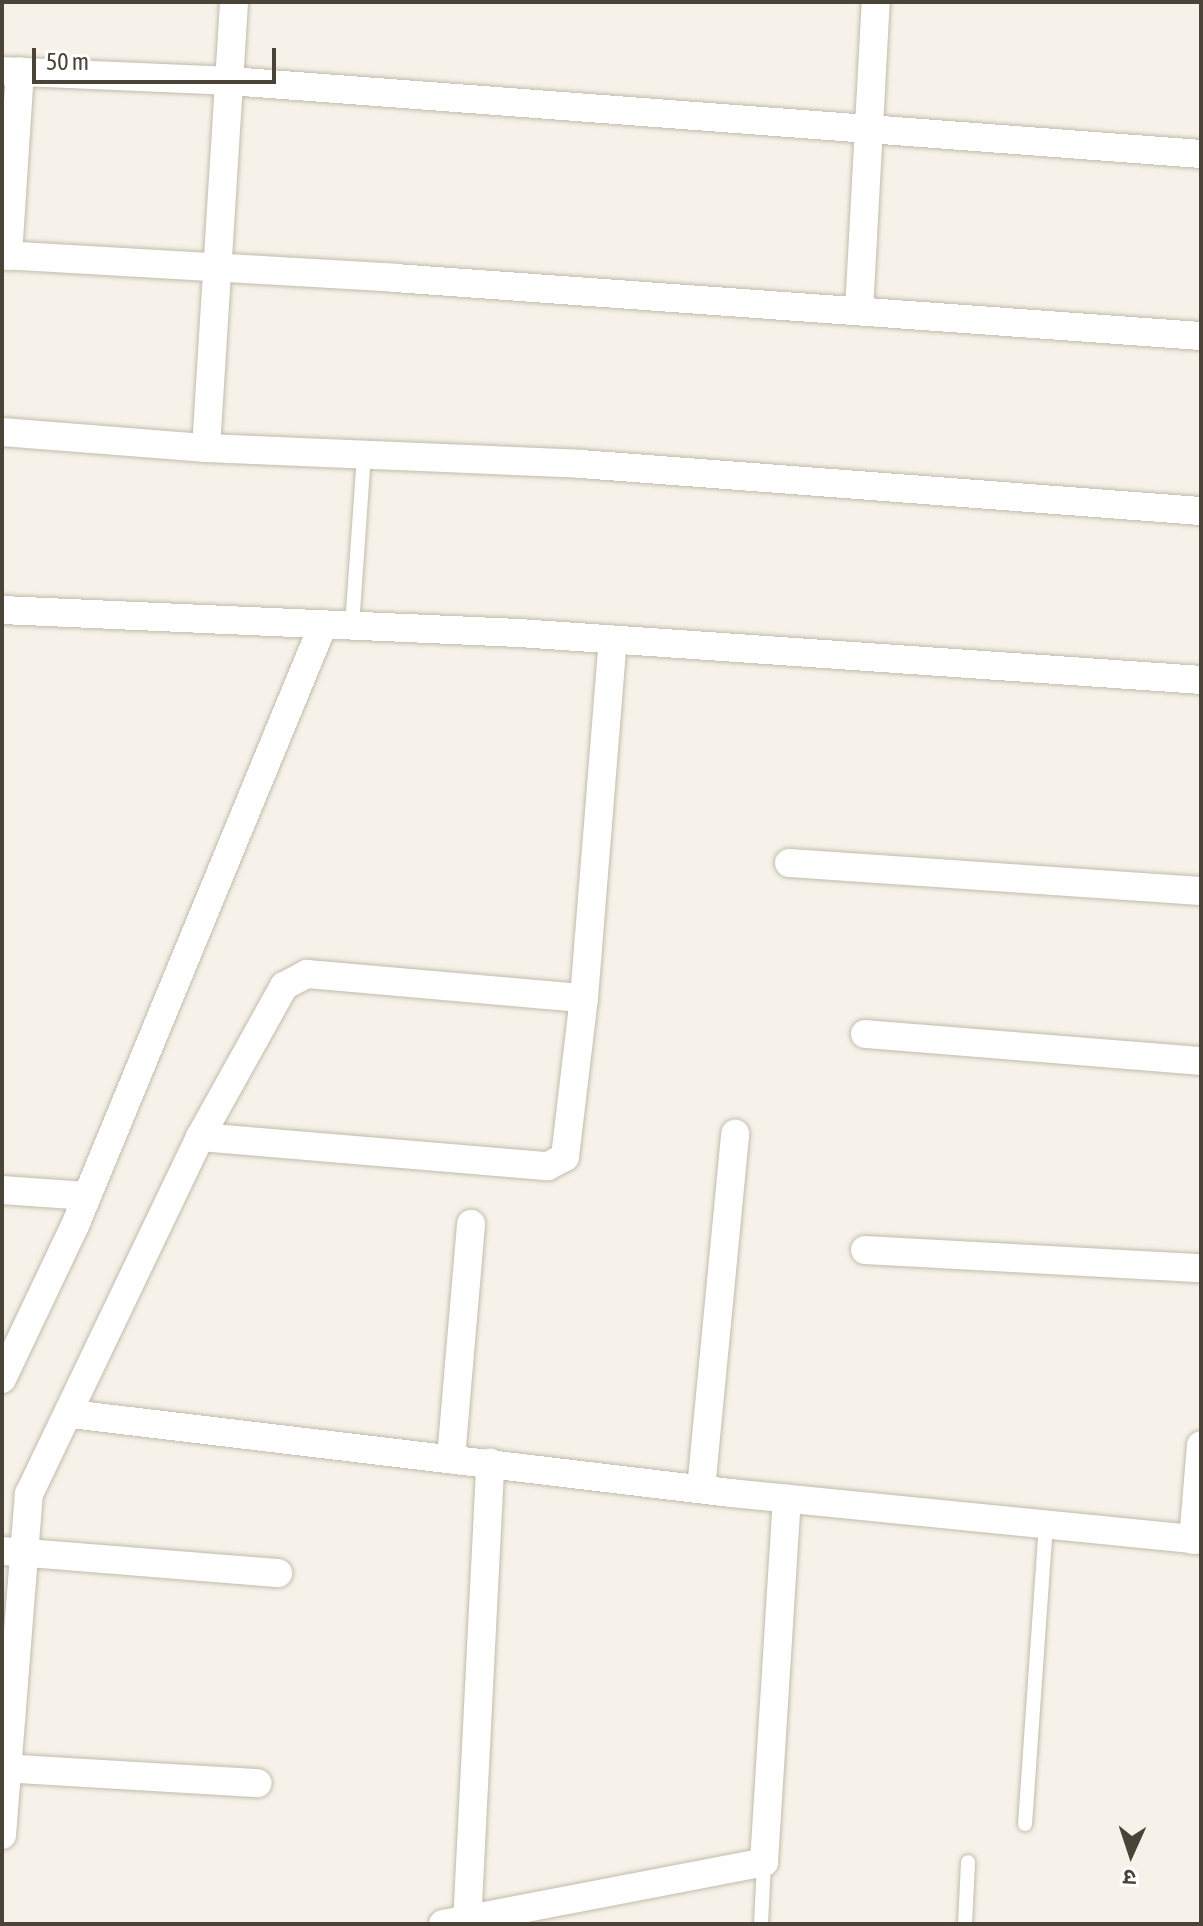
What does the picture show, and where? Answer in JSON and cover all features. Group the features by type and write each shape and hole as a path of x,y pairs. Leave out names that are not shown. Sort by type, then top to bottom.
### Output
{"street":[{"path":"206,448 234,2"},
{"path":"859,311 876,2"},
{"path":"1201,154 230,81 11,71 5,256 1201,336"},
{"path":"2,432 206,448 581,464 1201,511"},
{"path":"2,610 613,640 1201,680"},
{"path":"2,1379 87,1196 323,625"},
{"path":"200,1137 558,1165 569,1143 613,640"},
{"path":"789,863 1201,891"},
{"path":"2,1835 11,1552 29,1494 71,1414 200,1137 284,986 297,975 584,998"},
{"path":"865,1034 1201,1061"},
{"path":"701,1489 735,1134"},
{"path":"2,1190 87,1196"},
{"path":"451,1458 471,1224"},
{"path":"865,1250 1201,1268"},
{"path":"71,1414 787,1499 1197,1540 1201,1445"},
{"path":"490,1463 459,1923 764,1862 787,1499"},
{"path":"11,1552 278,1573"},
{"path":"4,1768 258,1783"}],"lane":[{"path":"352,626 364,455"},
{"path":"1025,1824 1046,1525"},
{"path":"761,1924 764,1862"},
{"path":"965,1924 968,1862"}]}
